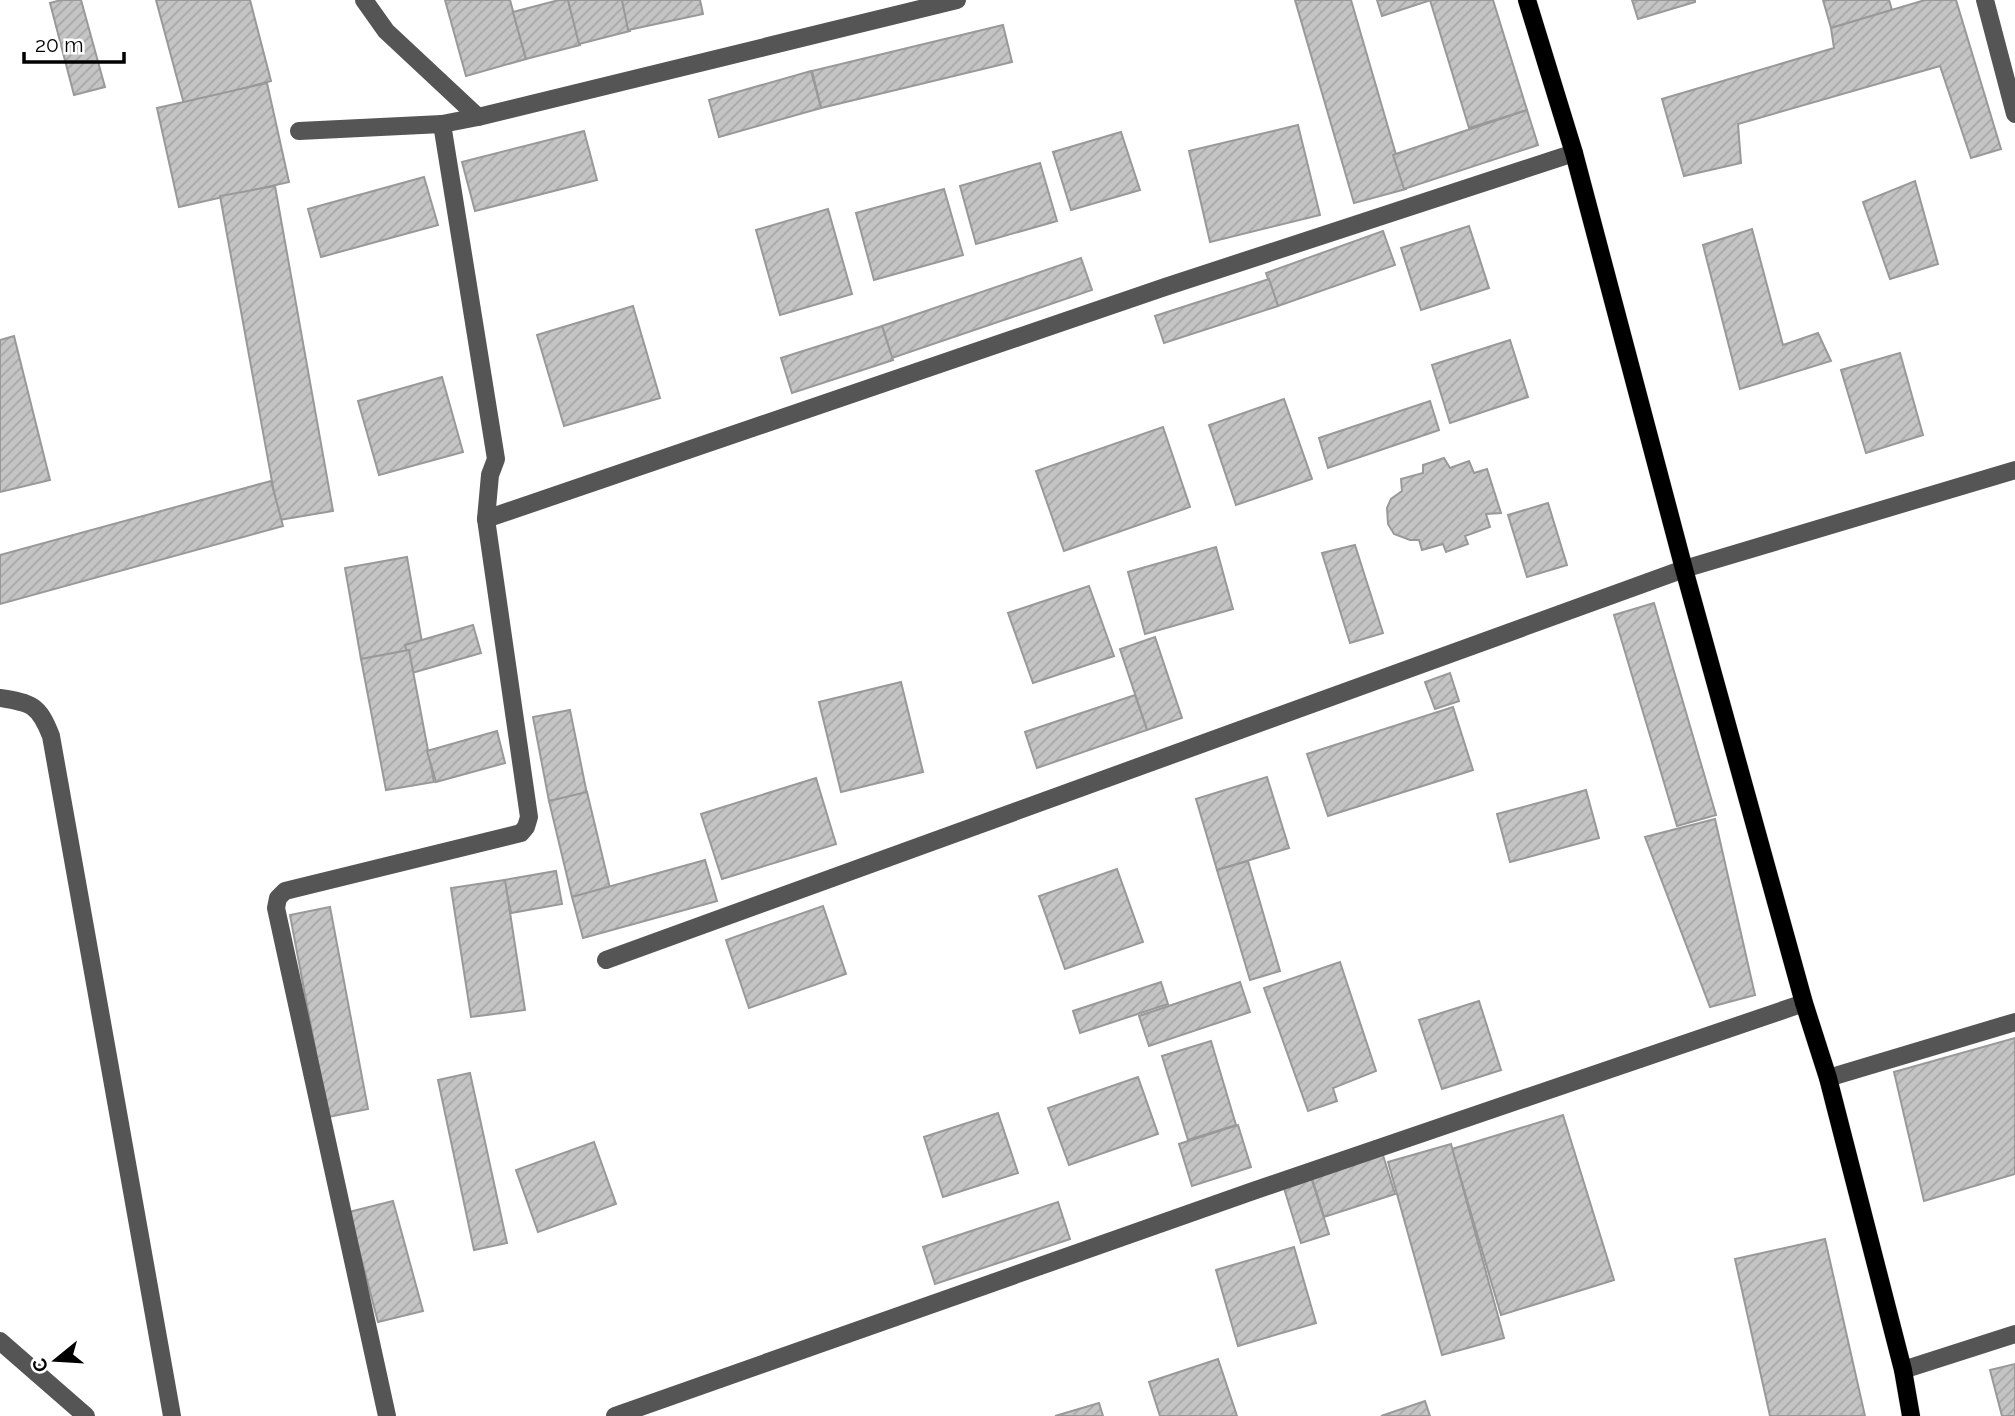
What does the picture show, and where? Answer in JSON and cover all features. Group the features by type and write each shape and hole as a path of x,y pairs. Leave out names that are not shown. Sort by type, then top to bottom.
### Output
{"main road":[{"path":"1527,0 1574,153 1684,569 1804,1003 1828,1078 1903,1370 1911,1416"}],"street":[{"path":"363,0 386,31 478,117"},
{"path":"299,131 442,124 478,117 957,0"},
{"path":"1985,0 2015,114"},
{"path":"387,1416 276,908 278,898 285,891 521,833 529,817 486,519 490,475 496,459 442,124"},
{"path":"486,519 1152,292 1574,153"},
{"path":"606,960 1684,569 2015,470"},
{"path":"0,698 28,702 44,718 51,736 172,1416"},
{"path":"615,1416 1252,1191 1804,1003"},
{"path":"1828,1078 2015,1022"},
{"path":"1903,1370 2015,1334"},
{"path":"0,1340 86,1416"}],"building":[{"path":"81,0 105,87 74,95 50,3"},
{"path":"156,0 250,0 271,81 184,104"},
{"path":"445,0 510,0 526,59 466,76"},
{"path":"568,0 580,45 526,59 513,12"},
{"path":"568,0 622,0 630,31 579,44"},
{"path":"622,0 700,0 703,14 628,30"},
{"path":"1295,0 1351,0 1406,189 1354,203"},
{"path":"1377,0 1431,0 1382,16"},
{"path":"1430,0 1493,0 1527,110 1469,128"},
{"path":"1632,0 1695,0 1695,2 1638,19"},
{"path":"1823,0 1889,0 1892,10 1831,28"},
{"path":"1925,0 1956,0 2001,149 1971,158 1940,66 1738,124 1741,163 1684,176 1662,99 1834,48 1831,28"},
{"path":"1003,25 1012,62 821,108 812,71"},
{"path":"811,71 821,108 719,137 709,100"},
{"path":"267,83 289,182 179,207 157,108"},
{"path":"1527,110 1538,145 1404,189 1393,155"},
{"path":"1298,125 1320,215 1210,242 1189,151"},
{"path":"584,131 597,180 475,211 462,162"},
{"path":"1121,132 1140,190 1071,210 1053,152"},
{"path":"1040,163 1057,221 976,244 960,186"},
{"path":"424,177 438,225 321,257 308,209"},
{"path":"1915,181 1938,264 1890,279 1863,202"},
{"path":"275,186 333,511 279,520 220,196"},
{"path":"944,189 963,255 874,280 856,213"},
{"path":"828,209 852,294 780,315 756,230"},
{"path":"1469,226 1489,288 1421,310 1401,248"},
{"path":"1752,229 1783,345 1818,333 1831,361 1740,389 1703,245"},
{"path":"1383,231 1395,265 1278,306 1266,273"},
{"path":"1081,258 1092,290 892,358 882,326"},
{"path":"1269,279 1278,306 1164,343 1155,316"},
{"path":"633,306 660,398 564,426 537,335"},
{"path":"882,326 893,360 792,393 781,358"},
{"path":"14,336 50,480 0,492 0,340"},
{"path":"1510,340 1528,397 1450,423 1432,365"},
{"path":"1900,353 1923,435 1866,453 1841,370"},
{"path":"442,377 463,452 379,475 358,401"},
{"path":"1284,399 1312,479 1236,505 1209,425"},
{"path":"1430,401 1439,430 1328,468 1319,438"},
{"path":"1163,427 1190,507 1064,551 1036,471"},
{"path":"1444,458 1450,468 1469,461 1474,473 1487,469 1501,513 1486,514 1490,527 1465,536 1468,544 1446,552 1443,544 1422,550 1419,540 1410,540 1394,534 1388,524 1387,508 1391,499 1402,491 1401,479 1423,473 1423,465"},
{"path":"271,481 283,526 0,604 0,555"},
{"path":"1548,503 1567,565 1527,577 1508,515"},
{"path":"1355,545 1383,633 1350,643 1322,553"},
{"path":"1216,547 1233,609 1145,634 1128,572"},
{"path":"407,557 423,648 361,659 345,568"},
{"path":"1089,586 1114,656 1033,683 1008,613"},
{"path":"1654,603 1716,815 1677,826 1614,615"},
{"path":"473,625 481,653 412,673 405,645"},
{"path":"1155,637 1182,718 1147,730 1120,649"},
{"path":"409,650 434,782 386,790 361,659"},
{"path":"1450,673 1459,701 1435,709 1425,682"},
{"path":"901,682 923,772 841,792 819,702"},
{"path":"1135,695 1147,730 1037,768 1025,732"},
{"path":"1453,707 1473,770 1328,816 1307,754"},
{"path":"570,710 587,794 549,801 533,717"},
{"path":"497,731 505,763 436,782 427,751"},
{"path":"1267,777 1289,848 1217,870 1196,799"},
{"path":"816,778 836,844 722,879 701,814"},
{"path":"1586,790 1599,838 1510,862 1497,814"},
{"path":"587,792 610,888 572,897 549,801"},
{"path":"1715,819 1755,995 1710,1007 1645,837"},
{"path":"705,860 717,901 583,938 572,897"},
{"path":"1248,861 1280,971 1250,980 1217,870"},
{"path":"1117,869 1143,942 1065,969 1039,896"},
{"path":"556,871 562,904 511,913 504,880"},
{"path":"505,880 525,1010 471,1017 451,888"},
{"path":"823,906 846,974 749,1008 726,940"},
{"path":"330,907 368,1109 328,1117 290,915"},
{"path":"1340,962 1376,1071 1333,1088 1337,1101 1308,1111 1264,988"},
{"path":"1161,982 1168,1004 1080,1033 1073,1011"},
{"path":"1240,982 1250,1012 1149,1046 1139,1016"},
{"path":"1479,1001 1501,1070 1442,1089 1419,1020"},
{"path":"2015,1038 2015,1174 1924,1201 1894,1072"},
{"path":"1211,1041 1236,1125 1188,1140 1162,1056"},
{"path":"470,1073 507,1243 474,1250 438,1080"},
{"path":"1138,1077 1158,1134 1069,1165 1048,1108"},
{"path":"998,1113 1018,1173 943,1197 924,1137"},
{"path":"1563,1115 1614,1280 1501,1315 1452,1149"},
{"path":"1238,1125 1251,1167 1192,1186 1179,1144"},
{"path":"594,1142 616,1204 538,1232 516,1170"},
{"path":"1451,1144 1504,1338 1442,1355 1388,1162"},
{"path":"1382,1152 1395,1194 1324,1217 1311,1175"},
{"path":"1311,1177 1329,1234 1301,1243 1283,1185"},
{"path":"393,1201 423,1311 378,1322 349,1212"},
{"path":"1058,1202 1070,1239 935,1284 923,1247"},
{"path":"1825,1239 1865,1416 1770,1416 1735,1259"},
{"path":"1294,1247 1316,1323 1238,1346 1216,1270"},
{"path":"1218,1359 1237,1416 1160,1416 1149,1382"},
{"path":"2015,1364 2015,1416 2002,1416 1990,1370"},
{"path":"1425,1401 1430,1416 1381,1416"},
{"path":"1099,1403 1103,1416 1055,1416"}]}
